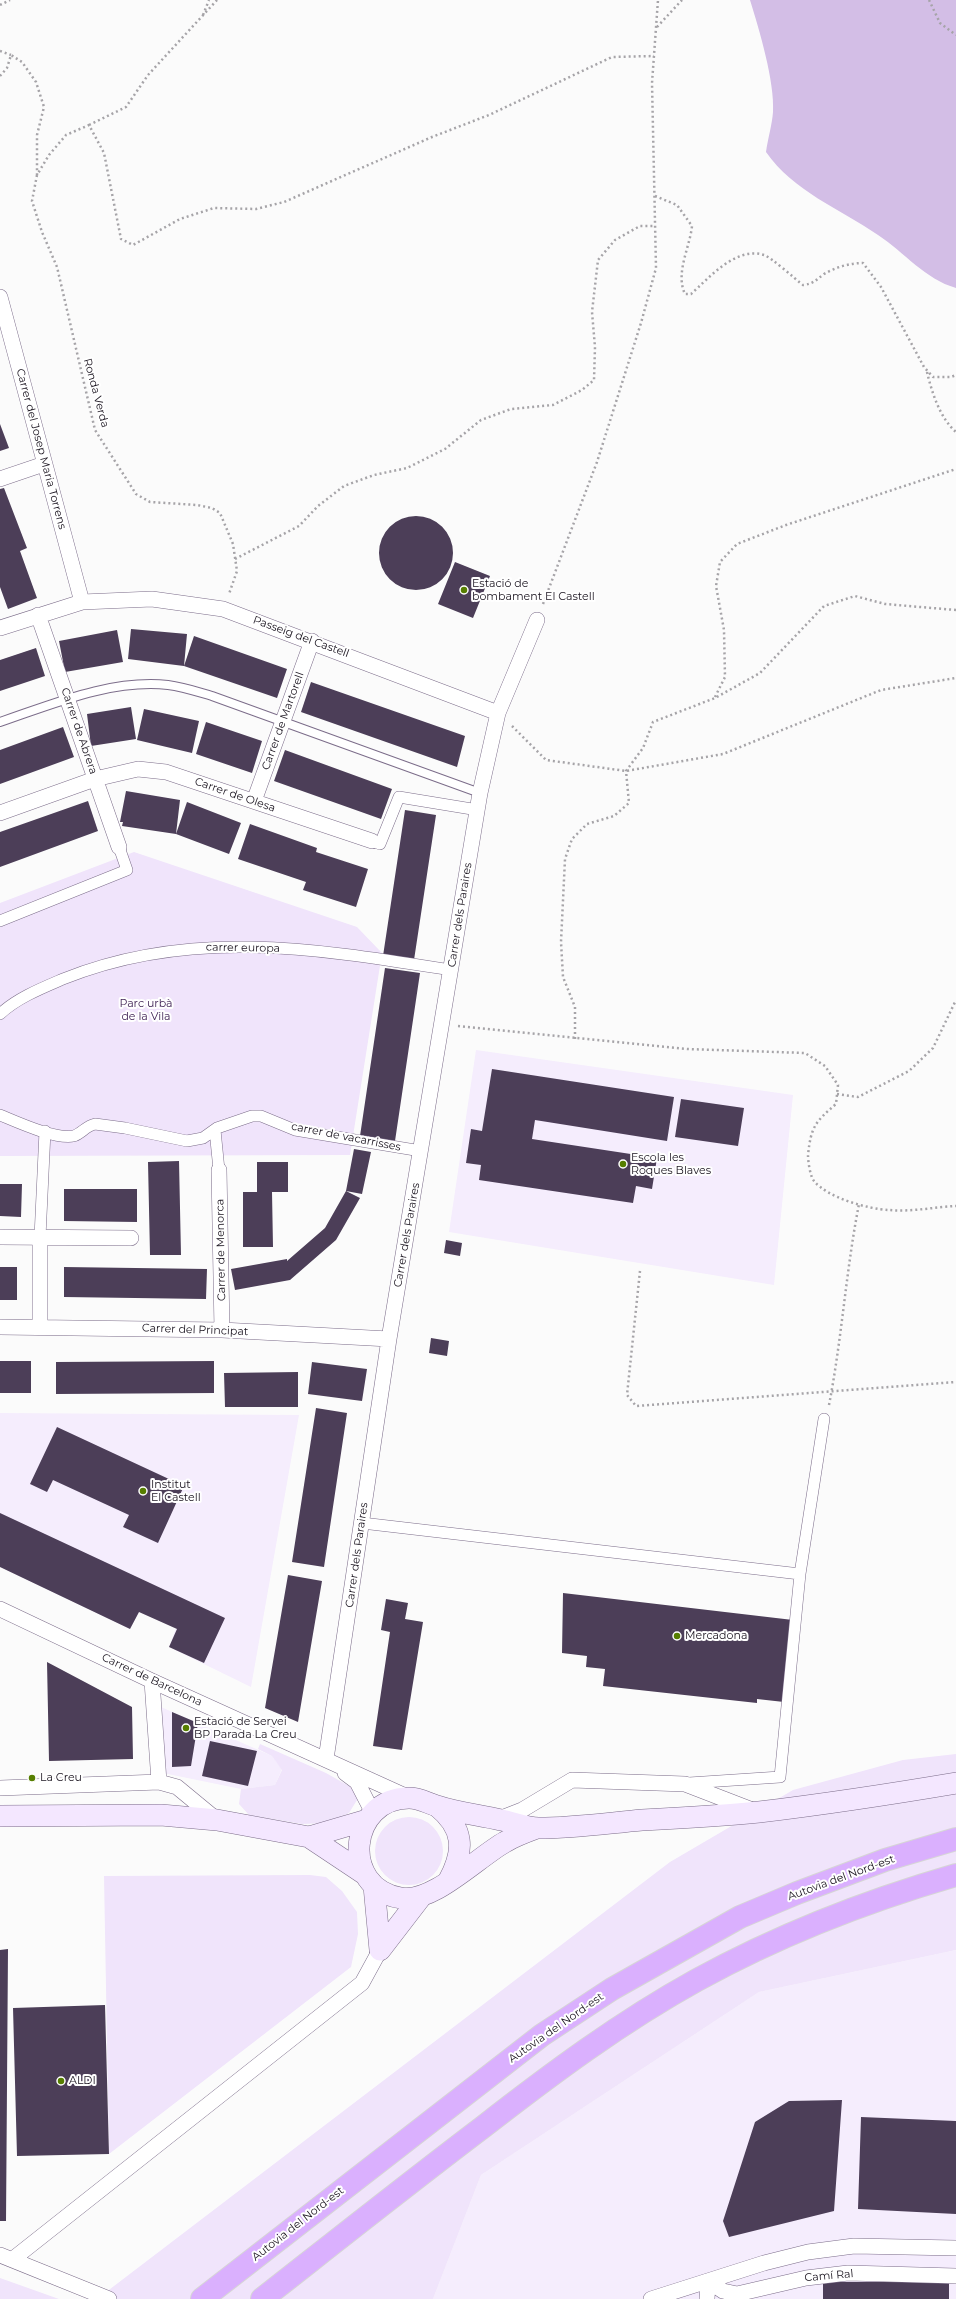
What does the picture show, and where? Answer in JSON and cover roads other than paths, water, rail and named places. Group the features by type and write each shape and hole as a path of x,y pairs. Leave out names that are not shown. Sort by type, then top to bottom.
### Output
{"highway":[{"name":"Autovia del Nord-est","path":"202,2299 542,2035 612,1989 755,1911 797,1893 885,1860 956,1839"},
{"path":"262,2299 554,2072 696,1981 751,1953 844,1911 893,1893 956,1875"}],"main road":[{"path":"309,1836 370,1816 390,1802 410,1798 424,1800 437,1806 537,1828 758,1812 956,1783"},
{"path":"437,1806 453,1822 460,1844 459,1857 449,1880"},
{"path":"0,1816 161,1815 217,1820 309,1836 393,1896 403,1899 420,1898 436,1891 449,1880 504,1843 537,1828"},
{"path":"370,1816 359,1841 359,1857 368,1879 380,1950"},
{"path":"380,1950 420,1898"}],"street":[{"name":"Carrer del Josep Maria Torrens","path":"0,297 82,602"},
{"path":"0,479 44,464"},
{"name":"Passeig del Castell","path":"0,628 82,602 152,599 223,609 312,641 498,713"},
{"name":"Carrer de Abrera","path":"38,615 119,847"},
{"path":"498,713 537,620"},
{"name":"Carrer de Martorell","path":"254,801 312,641"},
{"name":"Carrer dels Paraires","path":"326,1759 389,1339 480,794 498,713"},
{"name":"Carrer de Olesa","path":"0,813 95,779 138,769 166,772 372,841"},
{"path":"372,841 380,844 399,797 478,810"},
{"path":"0,921 127,870 119,847"},
{"name":"carrer europa","path":"0,1014 7,1007 48,985 97,965 130,958 217,946 334,953 451,970"},
{"name":"carrer de vacarrisses","path":"0,1115 45,1131 68,1137 81,1133 90,1125 95,1124 125,1128 187,1141 203,1138 214,1130 252,1116 261,1116 295,1130 421,1151"},
{"path":"214,1130 219,1170"},
{"path":"40,1326 40,1237 45,1131"},
{"name":"Carrer de Menorca","path":"219,1170 222,1330"},
{"path":"0,1237 131,1238"},
{"name":"Carrer del Principat","path":"0,1327 40,1326 222,1330 389,1339"},
{"path":"499,1819 522,1810 572,1780 685,1784 780,1777 800,1574 824,1419"},
{"path":"362,1523 800,1574"},
{"name":"Carrer de Barcelona","path":"0,1609 152,1681 410,1798"},
{"path":"152,1681 159,1782"},
{"name":"Carrer de Barcelona","path":"326,1759 357,1782 370,1816"},
{"path":"0,1788 159,1782 177,1788 217,1820"},
{"path":"685,1784 758,1812"},
{"path":"109,2299 7,2257 362,1983 380,1950"},
{"path":"650,2299 790,2256 831,2248 898,2246 956,2248"},
{"name":"Camí Ral","path":"708,2281 723,2291 736,2294 806,2278 848,2273 956,2276"},
{"path":"707,2299 708,2281"}],"lane":[{"path":"0,722 68,700 115,687 140,684 168,685 200,692 480,794"}],"place":[{"name":"Estació de bombament El Castell","path":"464,590"},
{"name":"Escola les Roques Blaves","path":"623,1164"},
{"name":"Institut El Castell","path":"143,1491"},
{"name":"Mercadona","path":"677,1636"},
{"name":"Estació de Servei BP Parada La Creu","path":"186,1728"},
{"name":"La Creu","path":"32,1778"},
{"name":"ALDI","path":"61,2081"}],"park label":[{"name":"Parc urbà de la Vila","path":"146,1010"}]}
